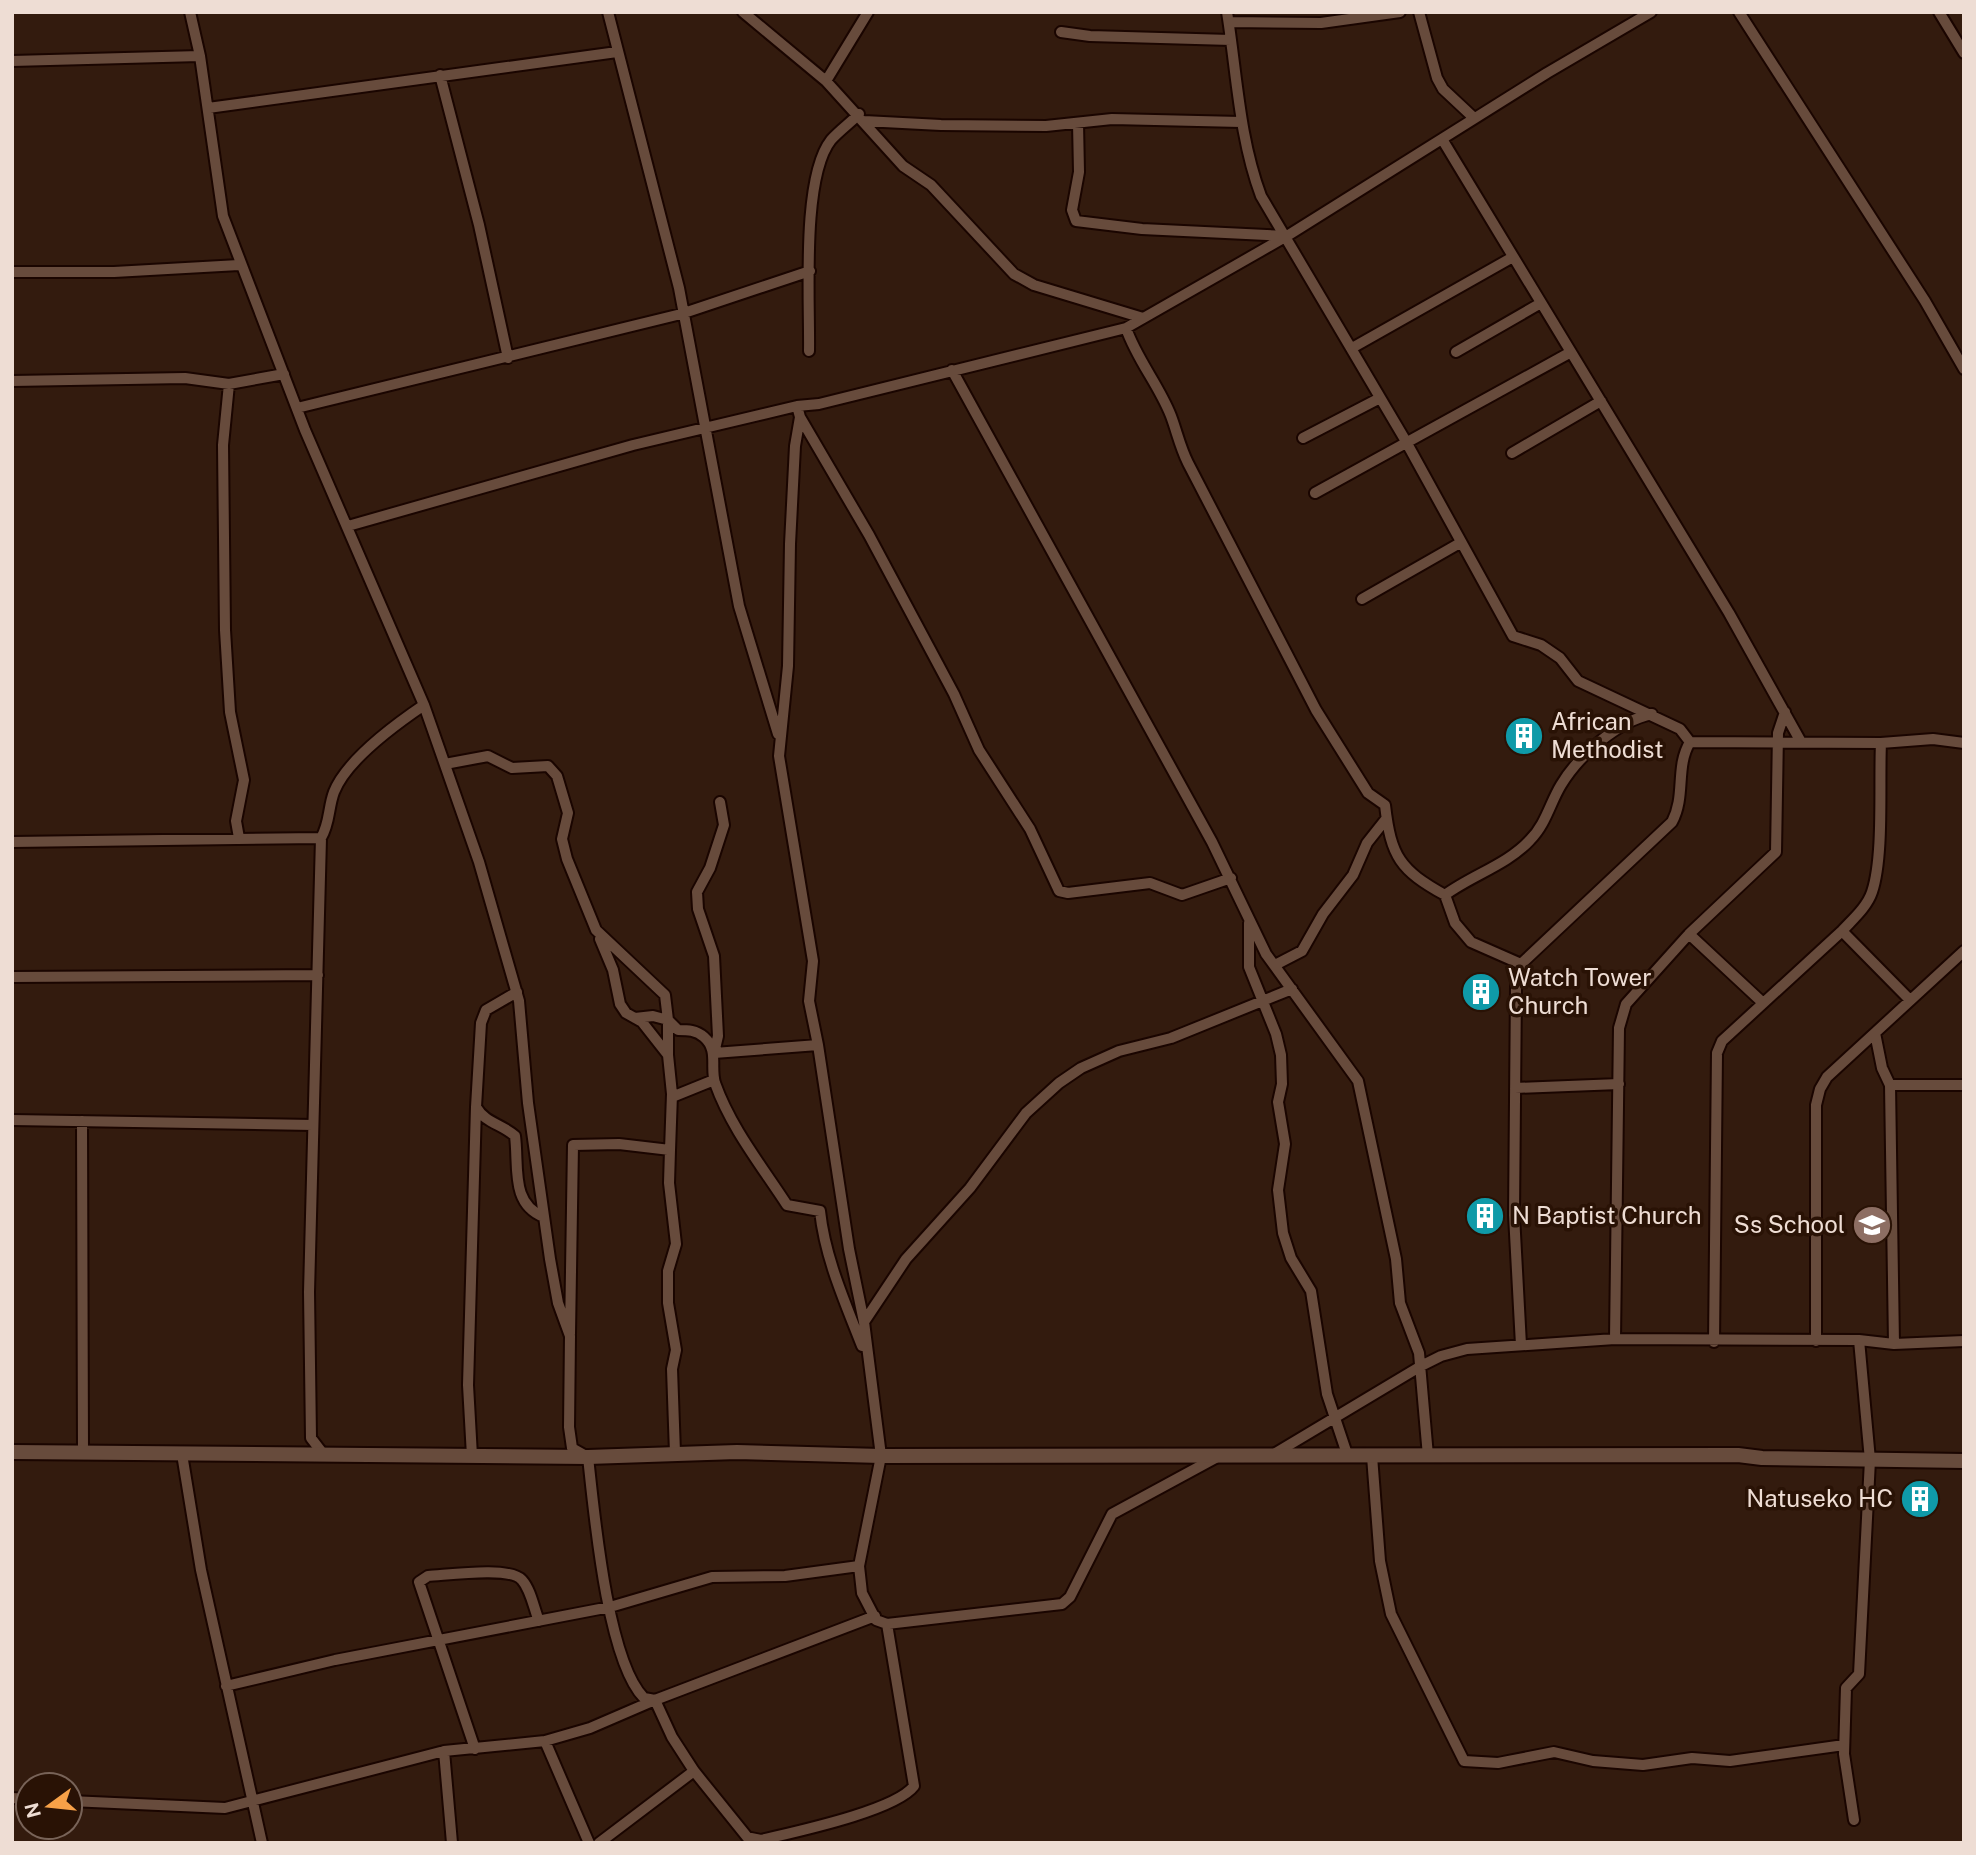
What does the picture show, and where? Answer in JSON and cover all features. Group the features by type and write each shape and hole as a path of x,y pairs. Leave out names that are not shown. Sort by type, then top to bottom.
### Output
{"street":[{"path":"190,12 200,56 223,216 239,265 424,705 479,862 517,992 544,1217 558,1303 570,1336"},
{"path":"608,12 679,288 681,314 706,428 739,606 779,737"},
{"path":"743,12 826,81 903,166 931,186 1023,280 1143,318"},
{"path":"826,81 867,12"},
{"path":"1400,12 1321,23 1228,17 1241,122 1251,169 1261,196 1352,348 1513,636 1541,645 1560,659 1578,681 1681,729 1690,742"},
{"path":"1419,12 1437,78 1474,118"},
{"path":"348,526 555,466 706,428 799,411 818,404 1126,328 1287,236 1474,118 1651,12"},
{"path":"1739,12 1925,301 1964,369"},
{"path":"1941,13 1964,53"},
{"path":"1061,32 1090,36 1231,40"},
{"path":"208,108 617,52"},
{"path":"12,61 200,56"},
{"path":"440,75 479,225 508,358"},
{"path":"809,351 810,240 820,167 831,141 861,118 941,125 1078,123 1112,119 1241,122"},
{"path":"1078,123 1079,172 1072,210 1076,221 1142,229 1287,236"},
{"path":"1442,139 1601,401 1786,712 1801,742"},
{"path":"1352,348 1513,257"},
{"path":"12,272 114,272 239,265"},
{"path":"297,408 681,314 810,271"},
{"path":"1456,352 1541,303"},
{"path":"1126,328 1136,356 1171,417 1176,438 1192,472 1302,685 1364,787 1385,805 1386,819 1404,867 1420,882 1445,895 1455,923 1471,942 1521,964"},
{"path":"1315,493 1407,445 1571,352"},
{"path":"952,370 1275,965 1353,1074 1363,1097 1396,1259 1400,1303 1416,1340 1429,1456"},
{"path":"12,381 185,378 229,384 284,374"},
{"path":"229,384 223,445 225,630 230,712 244,780 236,821 239,838"},
{"path":"1303,438 1380,398"},
{"path":"1512,453 1601,401"},
{"path":"799,411 792,498 788,666 779,756 813,961 808,1000 818,1045 835,1169 864,1322 866,1357 881,1456 859,1566 862,1593 876,1620 887,1624 1062,1604 1070,1597 1111,1514 1219,1456"},
{"path":"799,411 954,694 979,750 1030,829 1059,891 1068,893 1150,883 1182,895 1230,878"},
{"path":"1362,598 1460,542"},
{"path":"324,1455 311,1438 313,1125 321,838 328,827 334,792 350,769 390,727 424,705"},
{"path":"1615,1339 1614,1222 1619,1028 1626,1004 1689,934 1776,852 1778,742 1786,712"},
{"path":"1445,895 1521,849 1546,820 1560,787 1581,757 1639,718 1652,714"},
{"path":"1690,742 1881,743 1933,739 1964,743"},
{"path":"1521,1345 1514,1214 1516,986 1521,964 1672,822 1679,809 1682,756 1690,742"},
{"path":"1714,1342 1714,1068 1722,1041 1842,931 1872,894 1878,867 1881,743"},
{"path":"445,764 488,756 512,768 544,765 557,776 568,813 562,839 564,849 613,970 620,1004 668,1055"},
{"path":"720,802 724,825 714,847 710,868 697,892 698,909 709,936 715,964 718,1036 714,1053 714,1080 741,1138 787,1205 820,1210 823,1234 833,1268 866,1357"},
{"path":"1275,965 1302,951 1322,914 1353,875 1367,843 1386,819"},
{"path":"12,842 321,838"},
{"path":"1249,919 1249,967 1261,1004 1276,1034 1281,1055 1282,1084 1278,1102 1285,1143 1278,1189 1283,1233 1290,1258 1311,1291 1327,1394 1349,1457"},
{"path":"596,930 665,995 672,1097 669,1183 676,1244 668,1271 668,1303 676,1350 672,1369 675,1453"},
{"path":"1842,931 1909,999"},
{"path":"1689,934 1762,1002"},
{"path":"1815,1340 1816,1105 1820,1089 1827,1077 1964,951"},
{"path":"12,977 318,975"},
{"path":"864,1322 906,1259 962,1198 1026,1113 1059,1083 1081,1068 1119,1051 1171,1038 1261,1004 1292,989"},
{"path":"472,1456 468,1385 481,1023 486,1010 517,992"},
{"path":"635,1017 653,1016 668,1020 678,1030 691,1030 705,1037 714,1053"},
{"path":"1875,1033 1882,1068 1890,1085 1894,1343"},
{"path":"714,1053 818,1045"},
{"path":"672,1097 714,1080"},
{"path":"1515,1088 1619,1084"},
{"path":"1890,1085 1964,1085"},
{"path":"476,1107 481,1116 506,1128 515,1136 520,1196 533,1213 544,1217"},
{"path":"12,1120 313,1125"},
{"path":"82,1121 83,1451"},
{"path":"588,1457 572,1448 569,1427 573,1145 620,1144 670,1150"},
{"path":"1270,1456 1421,1366 1441,1356 1467,1349 1615,1339 1714,1342 1964,1341"},
{"path":"1854,1820 1844,1745 1846,1688 1859,1674 1870,1460 1860,1340"},
{"path":"12,1452 588,1457 737,1452 881,1456 1738,1455 1964,1461"},
{"path":"182,1454 201,1570 262,1843"},
{"path":"588,1457 600,1563 629,1676 645,1698 655,1700"},
{"path":"1372,1457 1380,1561 1391,1614 1464,1762 1498,1763 1554,1752 1593,1761 1643,1765 1692,1758 1730,1761 1844,1745"},
{"path":"226,1686 335,1660 610,1607 712,1577 785,1576 859,1566"},
{"path":"475,1749 419,1582 422,1577 504,1572 518,1576 524,1582 539,1621"},
{"path":"84,1802 195,1809 225,1808 444,1751 545,1741 590,1728 655,1700 875,1616"},
{"path":"655,1700 672,1737 694,1771 752,1841 881,1807 908,1793 914,1786 887,1624"},
{"path":"545,1741 589,1843"},
{"path":"444,1751 452,1843"},
{"path":"599,1843 694,1771"}],"place":[{"name":"African Methodist","path":"1524,736"},
{"name":"Watch Tower Church","path":"1481,992"},
{"name":"N Baptist Church","path":"1485,1216"},
{"name":"Ss School","path":"1872,1225"},
{"name":"Natuseko HC","path":"1920,1499"}]}
